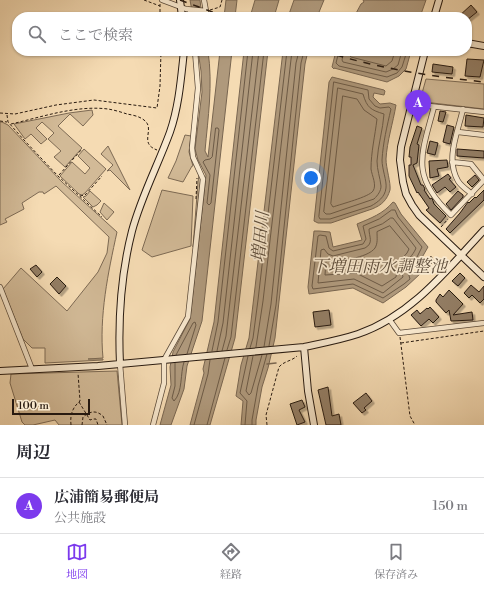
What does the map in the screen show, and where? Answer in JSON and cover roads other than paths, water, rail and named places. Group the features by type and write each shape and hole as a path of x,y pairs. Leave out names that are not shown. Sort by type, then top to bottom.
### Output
{"street":[{"path":"161,0 181,8 205,11 204,0"},
{"path":"180,0 181,12"},
{"path":"435,12 439,0"},
{"path":"472,44 484,46"},
{"path":"125,425 119,341 122,286 126,260 132,232 140,206 170,131 177,108 183,56"},
{"path":"153,425 164,384 166,360 188,317 203,179 193,157 192,148 198,88 195,56"},
{"path":"424,56 401,147 400,170 404,188 412,205 419,215 484,277"},
{"path":"411,104 484,112"},
{"path":"434,107 424,146 422,164 425,182 432,195 451,216 484,180 471,164 452,162"},
{"path":"463,110 452,152 452,162 454,172 459,182 472,194"},
{"path":"458,132 484,135"},
{"path":"0,371 98,366 304,347 328,343 359,334 389,319 418,299 484,230"},
{"path":"0,287 32,369"},
{"path":"389,319 399,333 484,323"},
{"path":"304,347 308,392 314,425"}],"water":[{"path":"190,0 200,0 201,12 192,12"},
{"path":"226,0 237,0 236,12 225,12"},
{"path":"255,0 279,0 275,12 251,12"},
{"path":"294,0 324,0 319,12 290,12"},
{"path":"363,0 426,0 422,12 357,12 361,4 364,2"},
{"path":"199,56 208,56 210,101 205,151 208,157 219,56 231,56 202,321 187,366 184,389 171,425 160,425 171,385 170,367 173,352 190,319 206,175 198,160 195,149 202,92"},
{"path":"243,56 267,56 235,338 210,425 190,425 204,373 203,369 214,322"},
{"path":"282,56 307,56 275,338 262,387 256,425 241,425 243,401 236,396 241,365 249,338"},
{"path":"335,56 410,56 406,69 399,76 387,82 334,69 332,67"},
{"name":"下増田雨水調整池","path":"332,77 384,90 384,95 374,93 373,97 380,104 390,103 396,105 386,159 390,190 386,199 372,209 331,223 318,223 314,221 329,82"},
{"name":"下増田雨水調整池","path":"393,202 428,247 420,261 411,271 414,274 431,256 434,261 406,287 383,303 353,288 309,294 308,287 314,231 330,232 333,247 362,240 357,224 381,213"}],"waterway":[{"path":"267,364 276,363"}],"railway":[{"path":"180,0 212,12"},
{"path":"340,56 403,71 484,82"}],"place":[{"name":"広浦簡易郵便局","path":"418,123"}],"water label":[{"name":"増田川","path":"260,237"}]}
